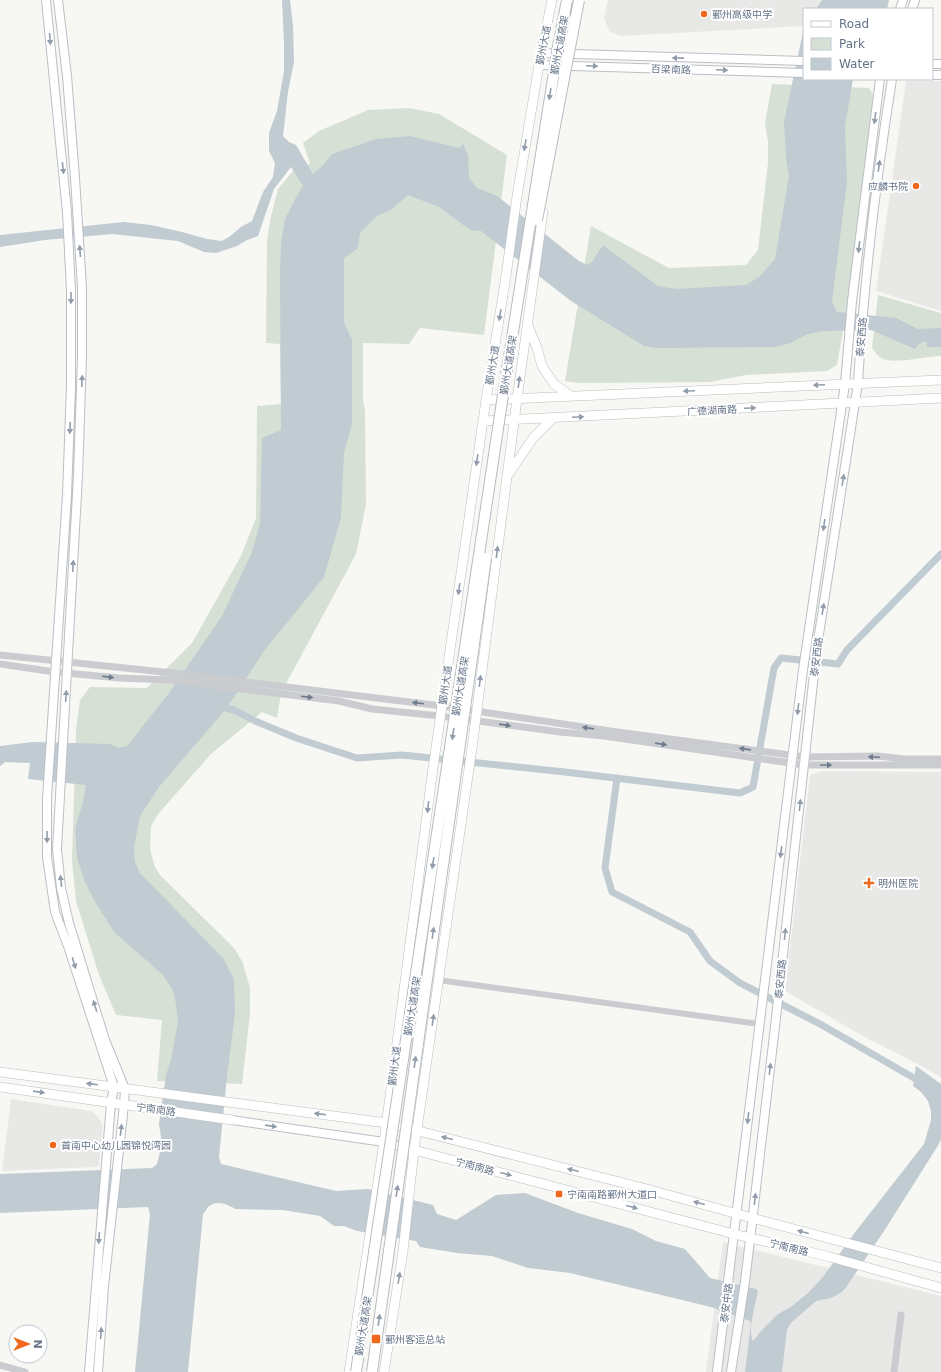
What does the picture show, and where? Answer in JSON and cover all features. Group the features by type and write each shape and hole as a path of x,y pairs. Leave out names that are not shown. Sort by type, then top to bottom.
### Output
{"highway":[{"name":"鄞州大道高架","path":"356,1372 503,395 558,47 567,0"},
{"name":"鄞州大道高架","path":"372,1372 524,289 580,0"}],"main road":[{"path":"46,0 68,212 71,291 71,386 67,495 57,660 50,737 47,798 47,857 55,912 68,946 114,1087 111,1103 102,1199 89,1372"},
{"path":"58,0 68,76 82,287 82,358 78,476 57,849 61,888 69,922 105,1040 124,1088 124,1105 104,1286 98,1372"},
{"name":"鄞州大道","path":"348,1372 387,1123 440,716 486,400 517,196 541,53 552,0"},
{"path":"384,1372 403,1251 414,1150 472,748 543,208 569,54 580,0"},
{"name":"百梁南路","path":"541,53 803,61"},
{"name":"百梁南路","path":"539,65 803,72"},
{"name":"泰安西路","path":"734,1234 806,646 845,384 852,306 880,80"},
{"name":"泰安西路","path":"750,1237 780,987 817,647 858,383 874,202 892,80"},
{"path":"527,325 537,348 542,366 554,384 571,396"},
{"name":"广德湖南路","path":"486,400 941,380"},
{"name":"广德湖南路","path":"483,421 941,398"},
{"path":"507,477 533,438 554,418"},
{"name":"宁南南路","path":"0,1072 387,1123 647,1189 941,1268"},
{"name":"宁南南路","path":"0,1087 384,1142 734,1234 830,1257 941,1288"},
{"name":"泰安中路","path":"717,1372 734,1234"},
{"name":"泰安中路","path":"731,1372 745,1282 750,1237"}],"street":[{"path":"0,655 57,660 442,706 476,716 560,732 604,736 773,761 792,759"},
{"path":"0,664 56,672 119,678 171,680 339,701 372,709 440,716 476,716 805,761 941,765"},
{"path":"805,761 878,756 904,760 941,759"},
{"path":"438,980 759,1024"},
{"path":"894,1372 901,1315"},
{"path":"0,1365 25,1372"}],"shaded area":[{"name":"鄞州高级中学","path":"608,0 822,0 817,8 803,8 803,26 621,36 610,32 604,19"},
{"name":"应麟书院","path":"906,81 941,81 941,311 876,291"},
{"name":"明州医院","path":"821,771 941,772 941,1077 861,1035 785,991 810,775"},
{"name":"首南中心幼儿园锦悦湾园","path":"11,1099 91,1111 98,1117 103,1125 99,1165 97,1167 2,1171"},
{"path":"723,1242 941,1296 941,1372 706,1372"}],"green space":[{"path":"772,84 869,88 873,95 863,175 863,192 851,284 837,365 827,371 746,375 710,382 579,383 565,381 591,226 669,268 746,265 758,250 768,163 768,142 765,123"},
{"path":"409,108 439,114 507,155 484,335 420,328 409,344 363,343 366,504 356,554 281,693 277,718 262,712 211,754 159,813 151,826 150,849 155,867 160,875 234,948 243,963 250,988 250,1014 242,1084 157,1081 162,1020 116,1015 99,975 76,901 72,860 76,729 80,700 90,687 147,688 192,643 241,556 256,518 257,406 281,404 280,344 266,343 267,240 278,189 297,166 301,172 310,163 303,143 319,131 368,110"},
{"path":"878,295 941,313 941,356 893,361 886,360 878,356 872,348"}],"water":[{"path":"282,0 290,0 293,26 294,62 288,92 283,136 289,142 296,145 313,174 332,154 376,139 410,136 459,148 463,144 468,155 469,178 477,188 497,196 579,261 587,265 592,262 603,245 658,286 677,289 746,285 759,277 775,259 789,176 786,158 784,122 803,32 803,80 853,80 845,126 847,182 832,302 837,312 896,318 918,329 941,328 941,347 927,347 926,341 919,344 915,349 871,330 823,331 808,334 791,343 774,347 657,348 644,346 571,301 481,231 470,230 439,207 408,195 392,209 377,216 360,233 358,248 344,258 344,322 352,340 352,424 344,453 341,518 324,577 264,651 226,709 159,787 140,816 134,848 135,862 140,873 223,958 234,979 235,1014 219,1157 221,1164 336,1191 368,1189 433,1205 437,1214 456,1220 496,1195 525,1193 578,1213 632,1229 656,1241 685,1249 710,1278 756,1289 758,1291 752,1317 751,1331 753,1341 778,1314 791,1307 808,1293 823,1277 856,1231 924,1144 931,1120 931,1111 928,1101 921,1092 913,1086 916,1066 941,1084 941,1139 939,1144 847,1286 842,1292 831,1298 816,1301 792,1322 787,1329 782,1372 745,1372 750,1321 711,1307 570,1273 528,1268 492,1256 457,1253 420,1247 416,1241 357,1231 344,1226 334,1226 320,1216 283,1210 235,1209 226,1204 215,1203 209,1206 203,1214 188,1372 135,1372 150,1214 148,1207 0,1213 0,1174 152,1168 157,1164 162,1144 159,1124 166,1075 171,1060 178,1022 173,990 162,974 115,933 95,902 85,882 77,858 75,828 82,806 86,785 28,779 30,763 5,762 0,766 0,746 33,742 110,744 118,748 127,746 169,693 222,616 252,552 260,523 262,438 281,430 281,243 285,219 303,186 291,167 274,189 258,236 237,246 216,253 204,252 178,241 112,234 45,240 0,247 0,235 124,222 151,225 207,239 222,241 229,237 241,227 252,221 263,192 273,177 275,163 269,151 269,133 277,111 284,71"},
{"path":"822,0 889,0 887,8 817,8"}],"waterway":[{"path":"218,706 234,710 255,721 296,738 357,758 402,755 565,772 740,793 753,787 774,668 781,658 838,664 847,650 941,554"},
{"path":"617,778 605,868 612,892 690,932 710,961 740,983 820,1024 921,1082"}],"place":[{"name":"鄞州高级中学","path":"704,14"},
{"name":"应麟书院","path":"916,186"},
{"name":"明州医院","path":"869,883"},
{"name":"首南中心幼儿园锦悦湾园","path":"53,1145"},
{"name":"宁南南路鄞州大道口","path":"559,1194"},
{"name":"鄞州客运总站","path":"376,1339"}]}
